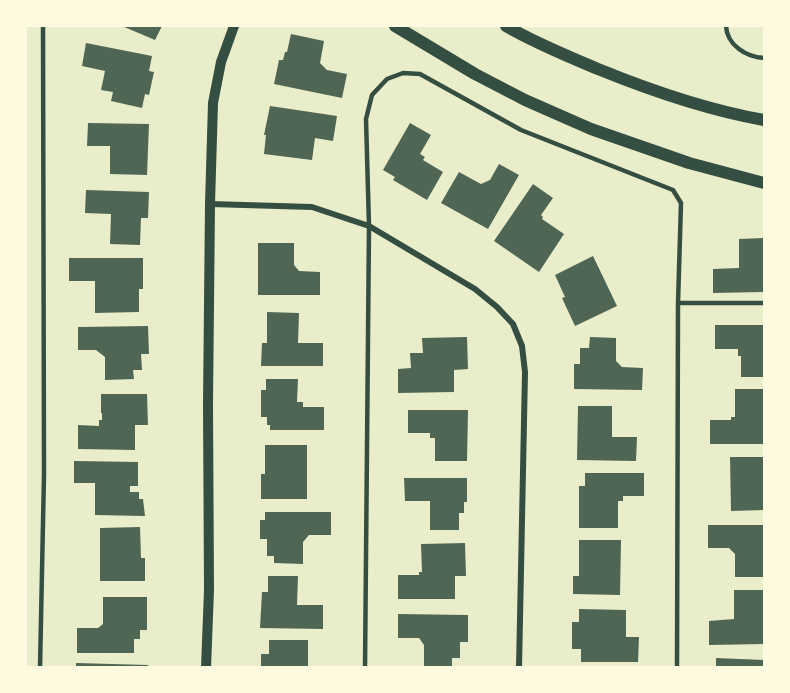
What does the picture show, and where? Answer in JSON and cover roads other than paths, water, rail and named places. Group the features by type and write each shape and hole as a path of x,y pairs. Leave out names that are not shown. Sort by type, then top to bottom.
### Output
{"main road":[{"path":"395,26 474,74 525,100 591,129 689,163 765,183"},
{"path":"513,27 572,58 637,85 729,114 765,120"}],"street":[{"path":"206,668 209,590 208,392 213,103 221,62 234,26"},
{"path":"210,204 312,207 369,226 474,289 497,307 513,324 522,346 525,372 519,668"}],"lane":[{"path":"40,668 44,474 44,26"},
{"path":"726,26 726,33 734,46 745,53 765,58"},
{"path":"364,668 369,226 366,119 372,95 387,79 403,73 420,75 521,130 673,190 681,203 678,303 677,668"},
{"path":"678,303 765,303"}]}
